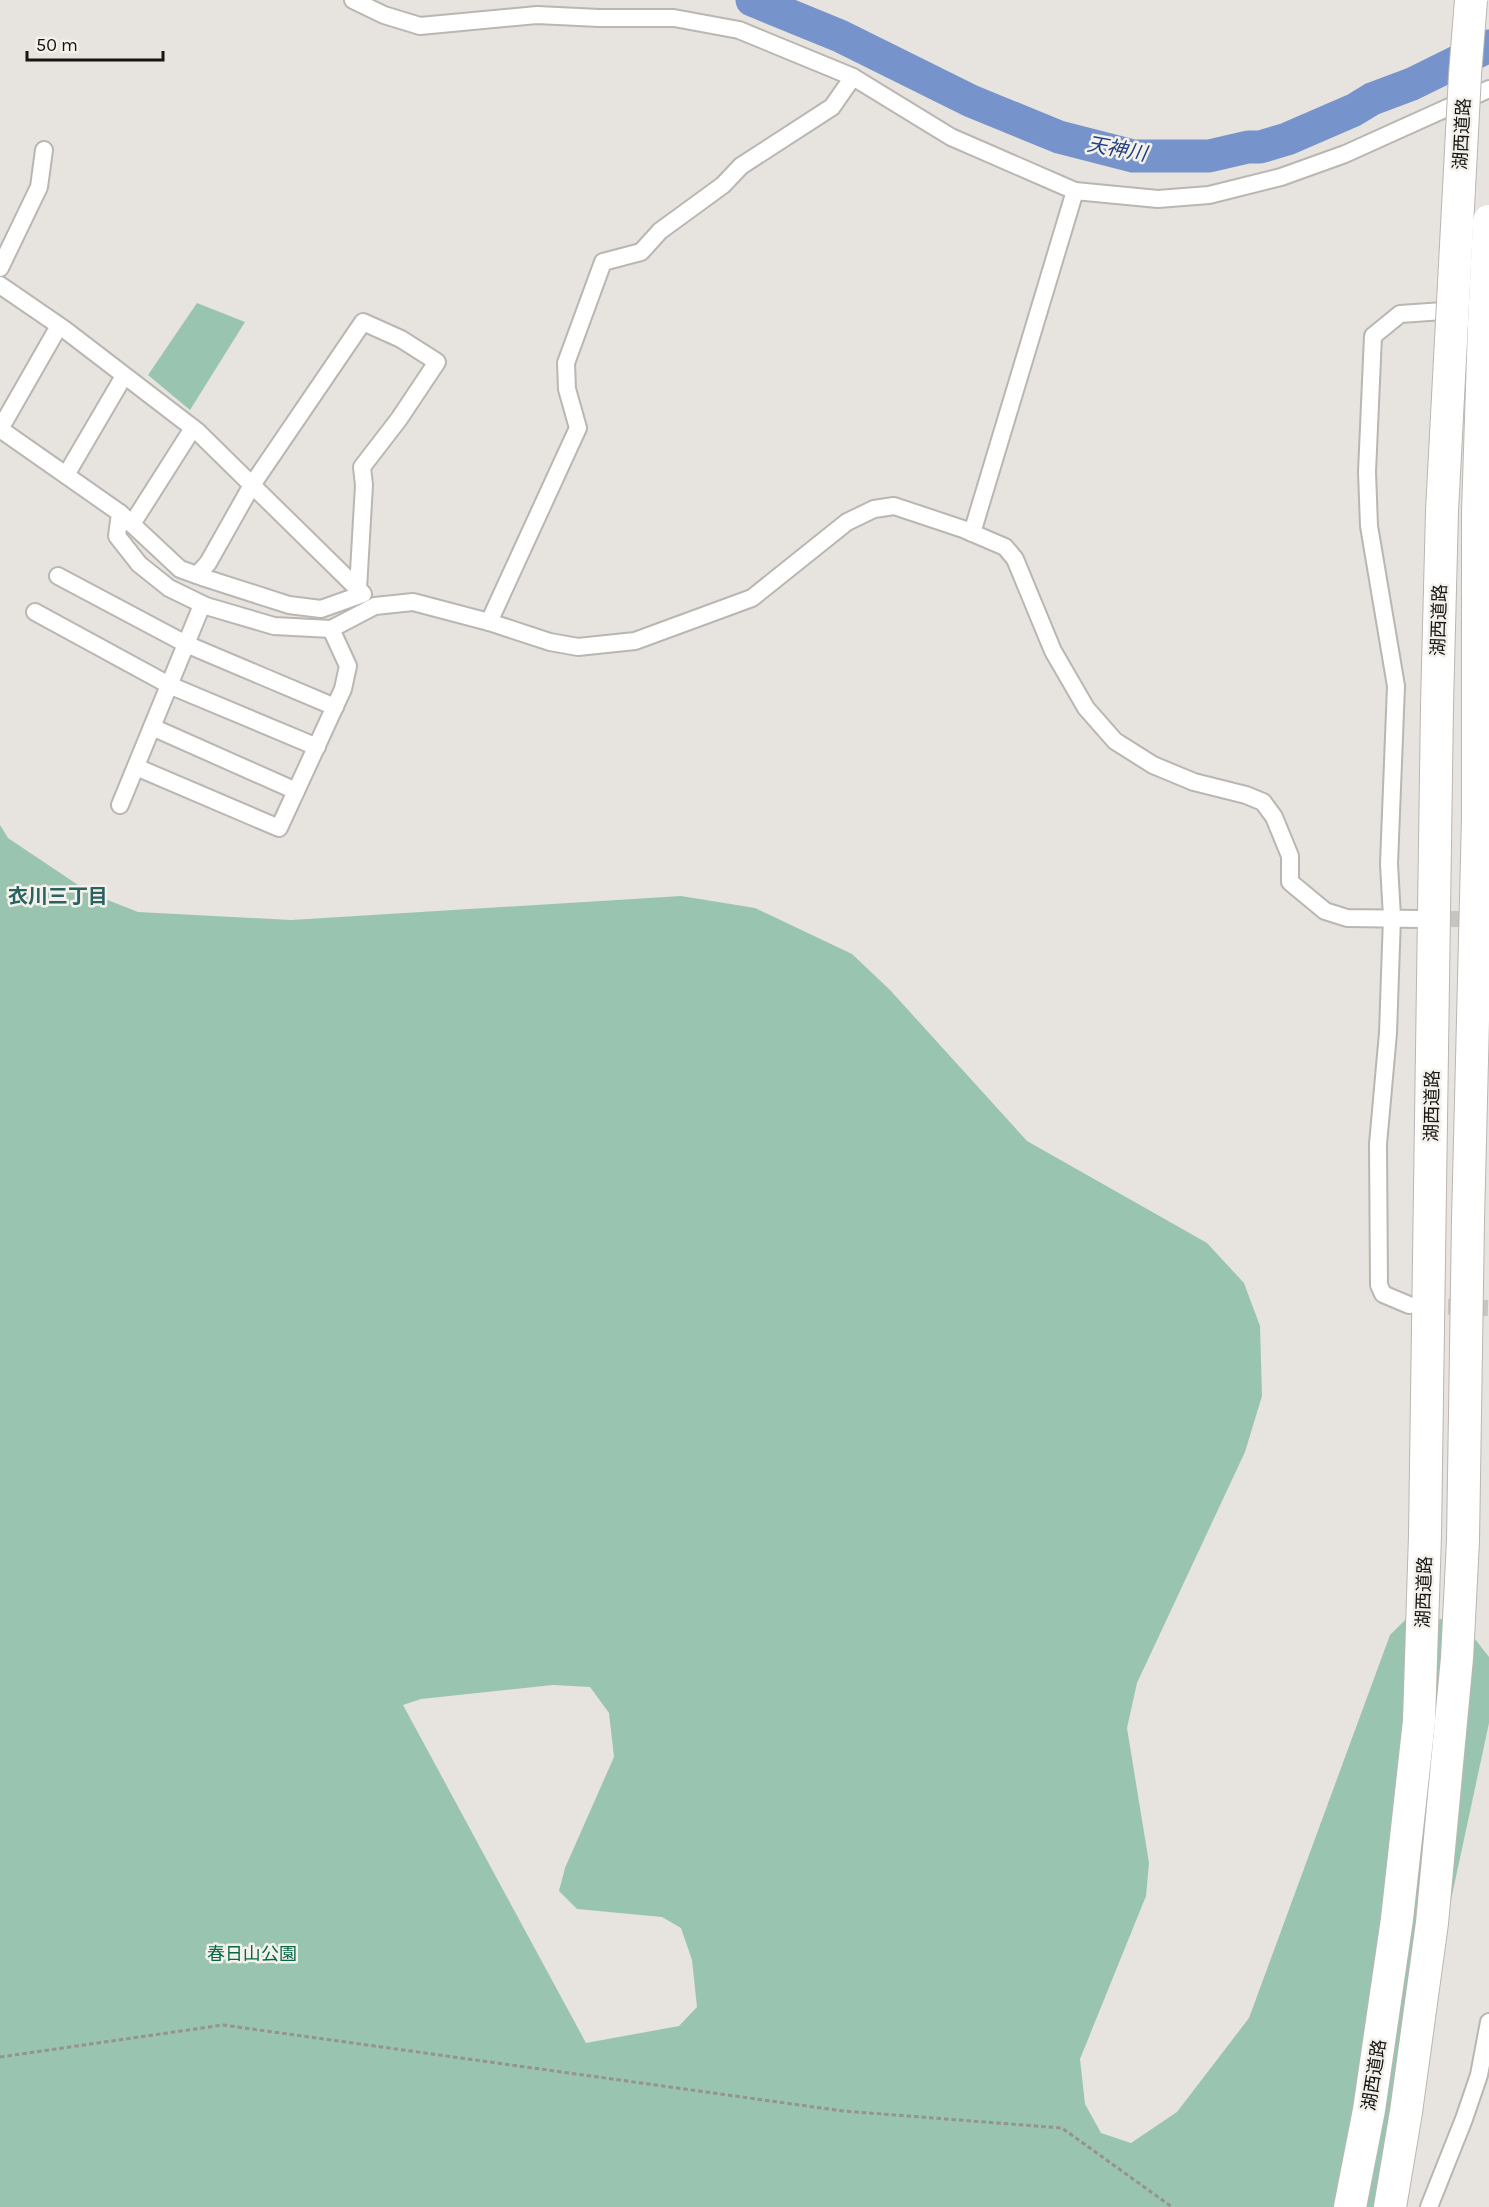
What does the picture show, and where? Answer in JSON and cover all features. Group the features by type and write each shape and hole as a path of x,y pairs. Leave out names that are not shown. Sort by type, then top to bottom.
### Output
{"highway":[{"name":"湖西道路","path":"1350,2207 1369,2110 1397,1919 1420,1710 1426,1523 1437,705 1442,512 1471,0"},
{"name":"湖西道路","path":"1390,2207 1406,2112 1432,1923 1449,1751 1463,1541 1478,818 1478,513 1489,221"}],"street":[{"path":"353,0 384,15 420,26 537,15 674,18 739,30 853,77 951,137 1075,191 1158,199 1209,195 1281,177 1345,154 1489,88"},
{"path":"489,622 578,428 567,389 566,363 603,262 641,252 660,231 723,185 741,166 832,107 853,77"},
{"path":"0,268 39,187 44,150"},
{"path":"972,533 1075,191"},
{"path":"0,285 59,326 193,428 365,596"},
{"path":"1409,1305 1383,1294 1379,1285 1378,1144 1388,1033 1392,917 1389,864 1396,686 1369,526 1367,472 1373,336 1400,314 1431,310 1487,316"},
{"path":"193,428 126,518 117,536 139,564 169,588 202,604 274,626 332,629 365,596 362,467 399,419 437,362 401,339 363,322 252,485 208,563 197,575"},
{"path":"59,326 0,429 126,518 180,568 289,605 321,609 365,596 413,602 489,622 550,642 578,647 635,641 752,598 847,522 874,509 894,506 1005,547 1015,559 1053,651 1086,708 1115,741 1153,765 1194,782 1246,795 1263,802 1274,817 1290,856 1290,882 1324,911 1347,918 1421,919"},
{"path":"66,475 124,376"},
{"path":"58,576 186,644 335,707"},
{"path":"120,805 202,604"},
{"path":"34,612 169,685 317,747"},
{"path":"136,767 279,828 343,689 348,666 332,629"},
{"path":"152,727 296,791"},
{"path":"1430,2207 1479,2075 1489,2022"}],"path":[{"path":"0,2057 223,2025 843,2111 1062,2128 1172,2207"}],"green space":[{"path":"197,303 245,322 190,410 148,375"},
{"name":"春日山公園","path":"0,825 8,838 90,893 138,912 291,920 681,896 755,908 852,954 890,990 1027,1141 1207,1243 1244,1283 1260,1326 1262,1396 1245,1452 1137,1683 1127,1728 1149,1863 1146,1896 1080,2059 1085,2104 1101,2133 1131,2143 1177,2112 1249,2018 1390,1635 1405,1620 1441,1619 1468,1630 1489,1657 1489,1723 1385,2207 0,2207","holes":["553,1685 590,1687 609,1713 614,1757 565,1868 559,1891 577,1909 662,1917 681,1928 692,1960 697,2007 679,2026 586,2043 403,1705 421,1699"]}],"waterway":[{"name":"天神川","path":"752,0 840,36 971,101 1059,137 1133,156 1209,156 1248,147 1260,147 1287,139 1354,110 1372,99 1412,84 1489,46"}],"tunnel":[{"path":"1427,919 1482,919"},
{"path":"1424,1306 1489,1308"}],"district":[{"name":"衣川三丁目","path":"58,896"}]}
